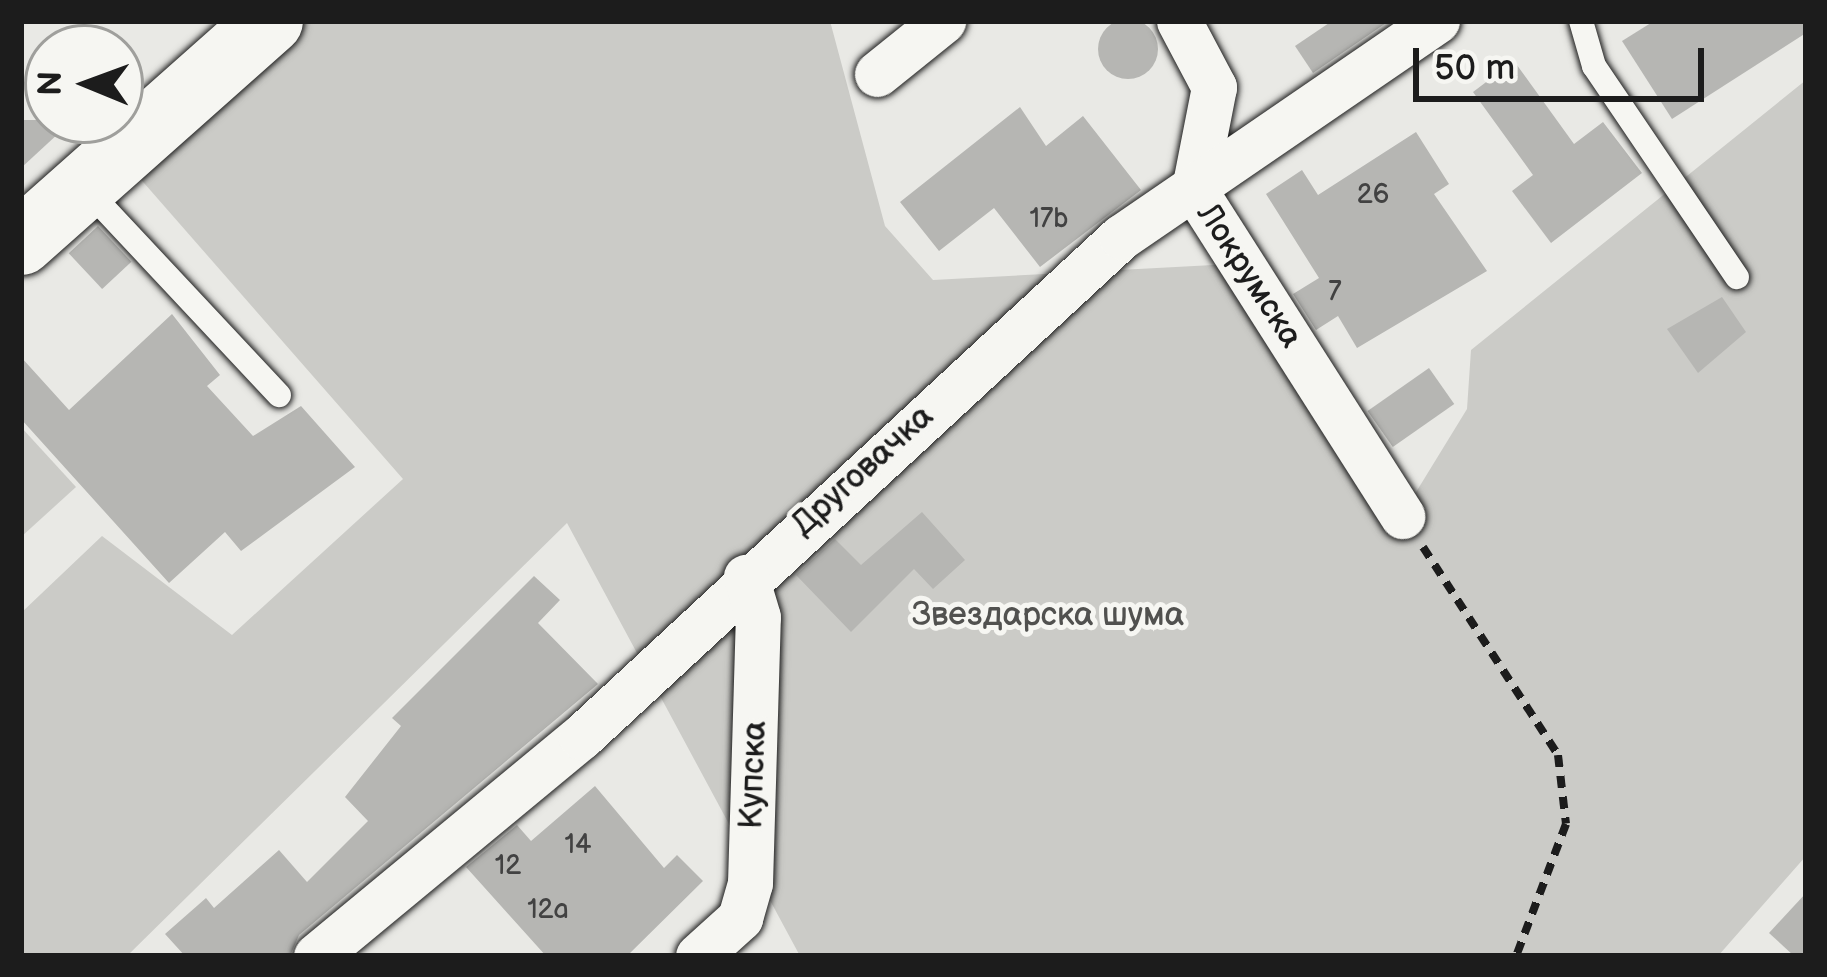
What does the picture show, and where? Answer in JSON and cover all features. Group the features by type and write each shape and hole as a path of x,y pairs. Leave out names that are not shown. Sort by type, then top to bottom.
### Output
{"main road":[{"path":"21,242 270,21"}],"street":[{"path":"877,74 943,21"},
{"name":"Локрумска","path":"1179,21 1214,87 1194,189 1402,516"},
{"name":"Друговачка","path":"316,956 580,737 746,577 1121,237 1437,21"},
{"name":"Купска","path":"698,956 740,918 751,883 758,617 746,577"}],"lane":[{"path":"1581,21 1594,66 1738,277"},
{"path":"82,184 279,395"}],"path":[{"path":"1402,516 1558,755 1566,824 1516,956"}],"green space":[{"name":"Звездарска шума","path":"270,21 830,21 885,226 933,280 1232,264 1402,515 1467,409 1471,350 1806,80 1806,856 1718,956 800,956 567,523 127,956 21,956 21,613 102,536 232,635 403,479 116,151 124,144 144,144 144,127"},
{"path":"21,427 76,487 21,537"}],"building":[{"path":"1128,19 1149,28 1158,49 1149,70 1128,79 1107,70 1098,49 1107,28"},
{"path":"1332,21 1389,21 1313,73 1295,46"},
{"path":"1654,21 1806,21 1806,33 1672,119 1622,41"},
{"path":"1514,61 1574,144 1603,122 1642,173 1551,243 1512,191 1533,175 1473,92"},
{"path":"1020,107 1046,146 1083,116 1141,190 1040,267 994,208 939,251 900,202"},
{"path":"24,120 24,144 47,144 21,168"},
{"path":"1416,132 1449,184 1434,194 1487,271 1357,348 1338,316 1316,330 1293,294 1319,278 1266,194 1302,170 1318,195"},
{"path":"98,226 131,262 102,289 69,253"},
{"path":"1722,297 1746,332 1698,373 1667,329"},
{"path":"172,314 220,375 207,386 253,436 301,406 355,467 241,551 225,532 169,583 21,419 21,357 69,410"},
{"path":"1429,368 1454,404 1393,447 1368,411"},
{"path":"922,512 965,560 933,589 914,569 851,632 796,575 835,539 861,565"},
{"path":"534,576 560,600 538,623 598,684 299,935 290,956 185,956 165,934 206,898 214,908 279,850 307,882 368,821 345,797 401,726 392,718"},
{"path":"595,786 664,868 677,855 703,881 627,956 546,956 466,867 517,825 531,841"},
{"path":"1806,893 1806,956 1794,956 1769,933"}]}
